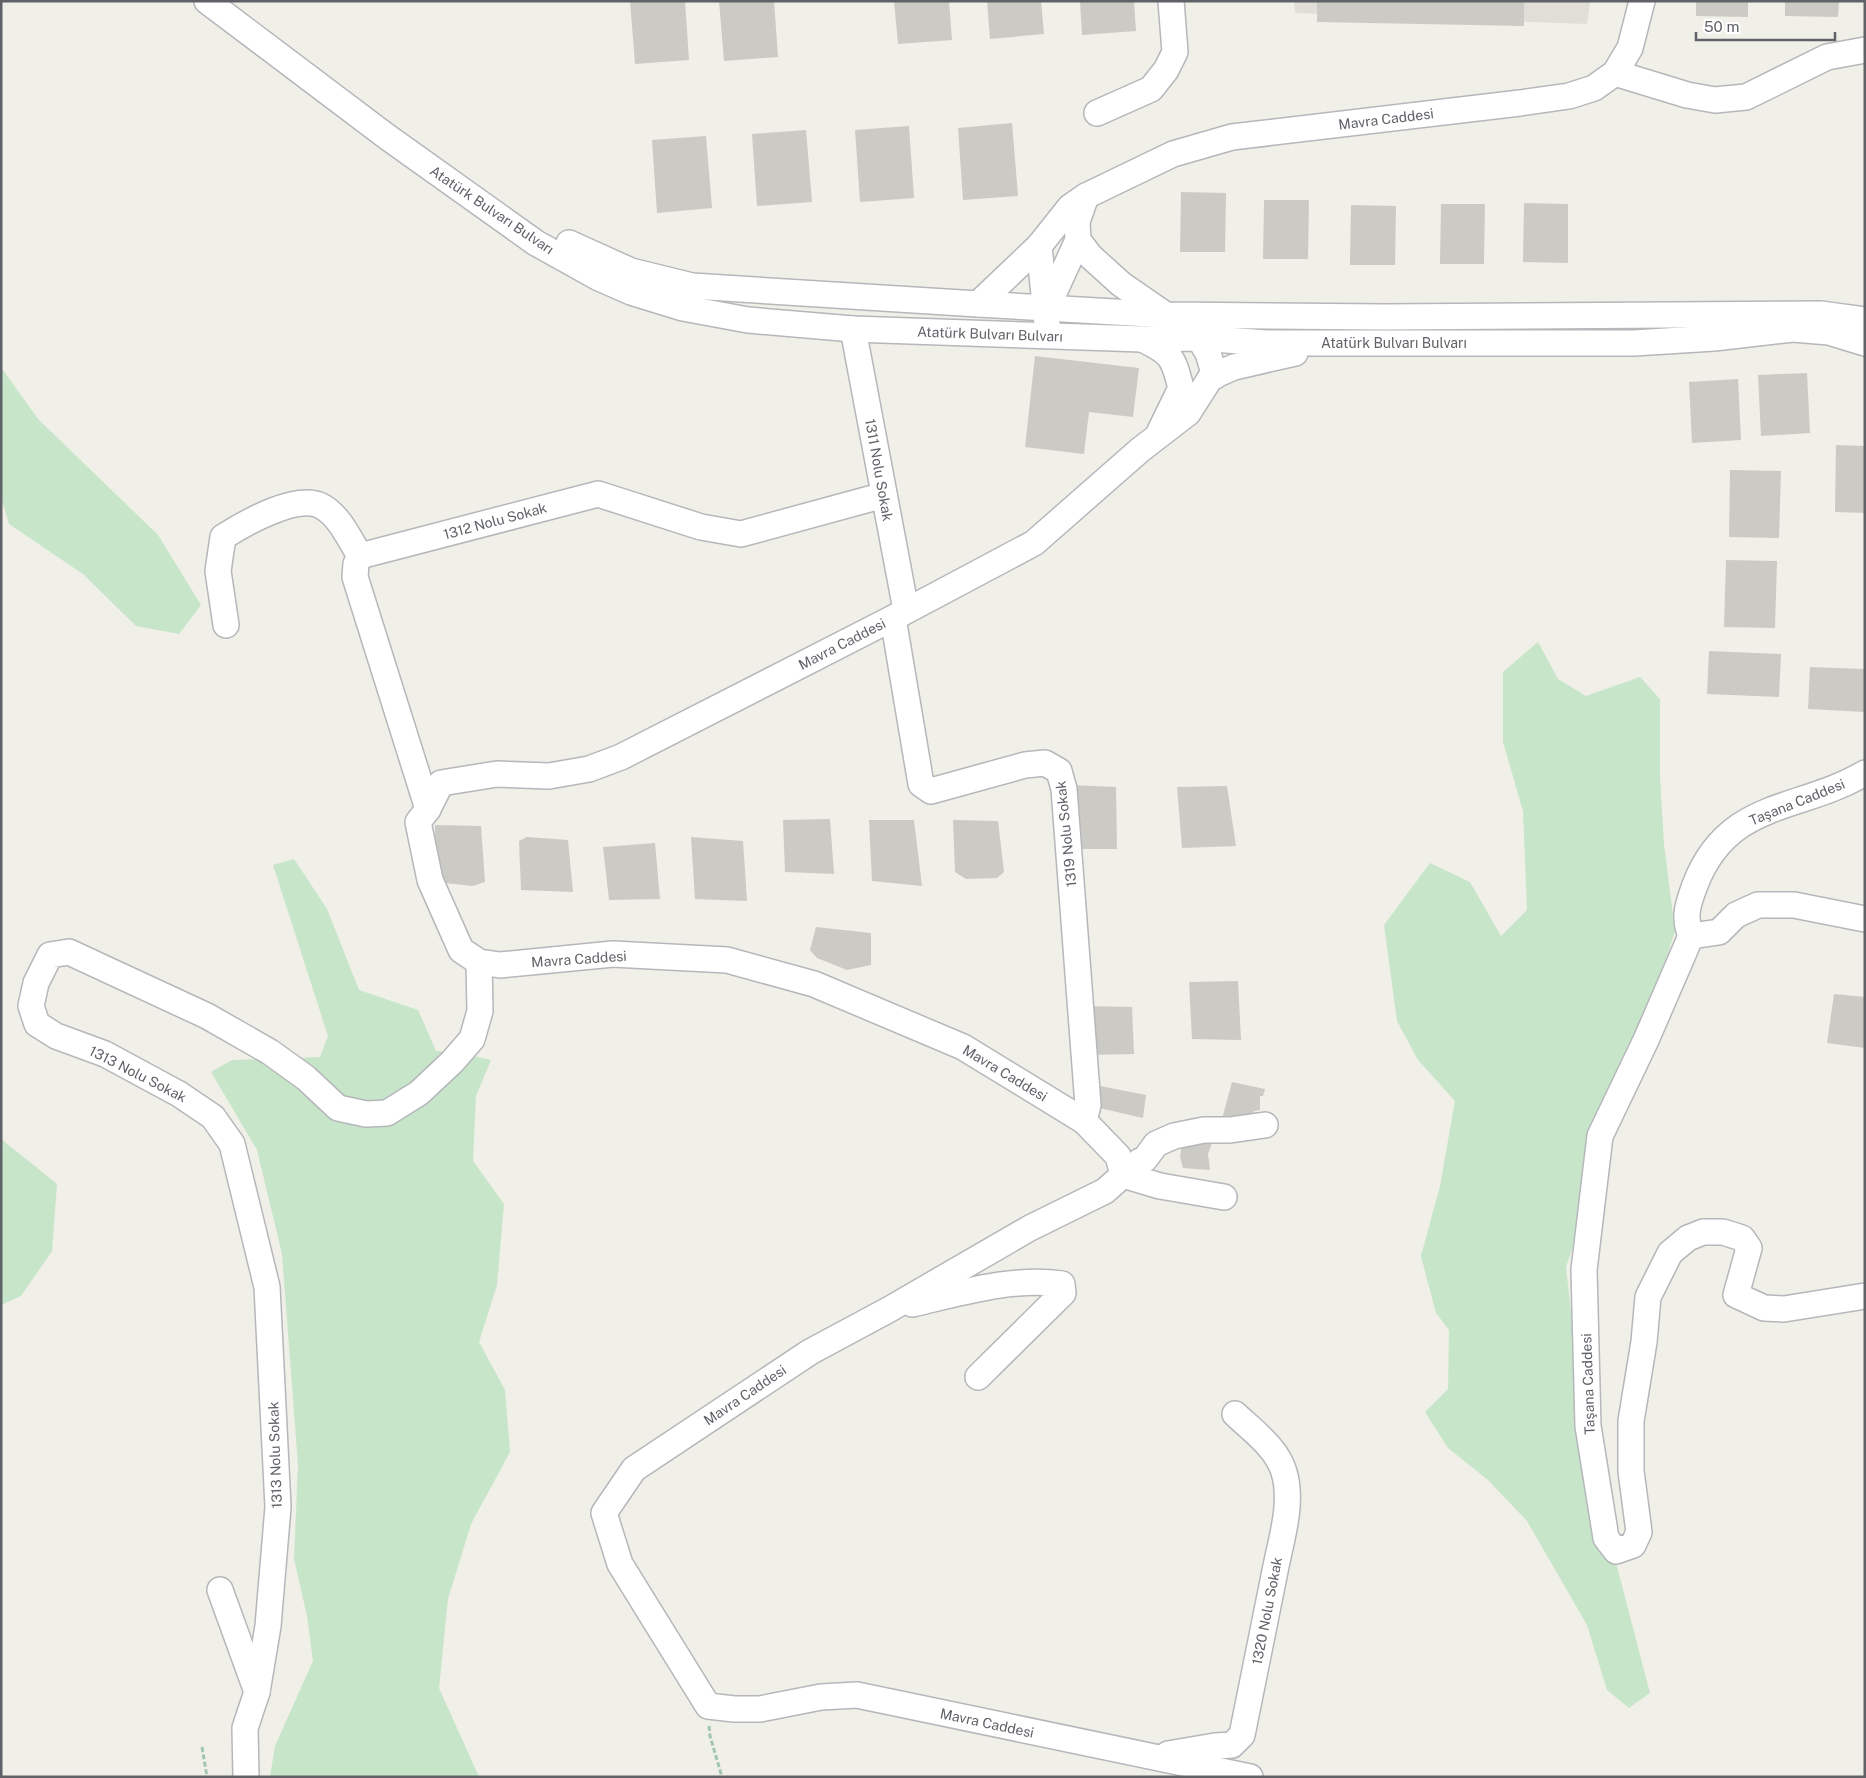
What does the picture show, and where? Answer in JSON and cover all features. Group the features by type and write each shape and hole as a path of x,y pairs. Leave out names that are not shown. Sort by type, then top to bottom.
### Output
{"street":[{"name":"Atatürk Bulvarı Bulvarı","path":"207,1 386,136 536,243 630,292 683,308 748,320 853,329 1142,339 1199,338 1266,343 1634,343 1714,338 1793,329 1828,332 1865,343"},
{"name":"Atatürk Bulvarı Bulvarı","path":"235,1 445,163 542,229 592,255 630,271 692,286 1166,315 1395,317 1821,314 1865,320"},
{"path":"1098,113 1151,89 1166,70 1175,52 1171,1"},
{"name":"Mavra Caddesi","path":"978,304 1039,246 1062,215 1086,196 1173,154 1232,137 1569,96 1594,88 1615,73 1630,48 1642,1"},
{"path":"1615,73 1687,95 1714,100 1746,97 1827,57 1865,50"},
{"path":"1047,308 1078,240 1077,222 1086,196"},
{"path":"1078,240 1101,268 1199,338 1212,364 1215,376 1211,377"},
{"path":"1039,246 1047,308 1047,336"},
{"name":"1311 Nolu Sokak","path":"853,329 884,495 899,614"},
{"path":"1768,331 1773,339 1796,342 1865,358"},
{"name":"Mavra Caddesi","path":"1142,339 1165,350 1173,363 1181,388 1169,416 1153,442"},
{"path":"1211,377 1234,367 1284,356 1323,343"},
{"name":"Mavra Caddesi","path":"1211,377 1188,413 1153,442 1140,450 1034,543 621,758 589,769 549,776 497,774 441,783 428,809 418,822 430,880 461,950 479,962 500,965 613,954 726,960 814,984 963,1047 1084,1121 1118,1156 1123,1175 1105,1191 1030,1228 890,1309 810,1352 634,1469 604,1513 620,1564 708,1706 760,1709 821,1697 857,1696 1156,1756 1250,1777"},
{"name":"1312 Nolu Sokak","path":"360,556 598,494 701,527 741,534 884,495"},
{"path":"226,624 218,571 223,536 250,519 307,501 323,507 341,524 360,556 356,564 355,577 428,809"},
{"name":"1319 Nolu Sokak","path":"899,614 922,784 931,791 1025,765 1045,763 1059,771 1064,789 1088,1105 1084,1121"},
{"name":"Taşana Caddesi","path":"1865,773 1815,795 1756,816 1729,832 1701,871 1686,908 1686,924 1691,936 1646,1040 1600,1136 1584,1270 1588,1426 1606,1538 1616,1551 1633,1545 1639,1532 1631,1471 1631,1421 1644,1342 1648,1297 1670,1253 1688,1238 1703,1232 1723,1232 1742,1238 1749,1248 1736,1295 1764,1308 1784,1309 1865,1296"},
{"path":"1815,795 1865,792"},
{"path":"1691,936 1719,932 1736,915 1758,905 1794,905 1865,919"},
{"name":"1313 Nolu Sokak","path":"246,1777 245,1728 257,1692 268,1626 278,1507 267,1287 232,1144 213,1117 179,1094 106,1054 56,1036 37,1024 31,1006 36,983 50,955 69,952 207,1016 270,1052 306,1078 338,1108 366,1114 387,1113 419,1093 452,1062 472,1039 480,1011 479,962"},
{"path":"1123,1175 1144,1159 1156,1144 1174,1136 1204,1130 1230,1130 1265,1125"},
{"path":"1123,1175 1160,1186 1224,1197"},
{"path":"890,1309 996,1286 1040,1281 1062,1284 1063,1293 978,1377"},
{"name":"1320 Nolu Sokak","path":"1156,1756 1232,1745 1242,1736 1287,1509 1287,1482 1284,1470 1271,1447 1236,1414"},
{"path":"220,1590 257,1692"}],"path":[{"path":"708,1706 710,1736 722,1777"},
{"path":"202,1747 207,1777"}],"shaded area":[{"path":"1294,1 1590,1 1587,24 1295,13"}],"green space":[{"path":"1,367 38,419 158,535 201,605 179,634 136,626 83,574 9,524 1,497"},
{"path":"1538,642 1558,679 1586,696 1640,677 1660,699 1660,778 1664,844 1675,931 1608,1145 1566,1267 1586,1448 1650,1693 1629,1708 1607,1690 1587,1625 1527,1521 1488,1480 1448,1448 1425,1412 1448,1389 1449,1330 1436,1313 1421,1256 1440,1186 1455,1101 1418,1060 1397,1021 1384,925 1430,863 1470,882 1501,936 1527,910 1523,811 1503,742 1503,672"},
{"path":"294,859 327,909 359,990 418,1010 436,1051 461,1053 491,1060 476,1096 473,1161 504,1204 497,1285 479,1342 505,1390 510,1452 471,1524 448,1599 439,1688 479,1777 270,1777 275,1746 313,1661 307,1616 294,1559 298,1465 282,1254 257,1150 211,1072 232,1060 320,1057 328,1036 273,865"},
{"path":"1,1139 57,1184 52,1251 21,1296 1,1305"}],"building":[{"path":"630,1 685,1 689,60 635,64"},
{"path":"719,1 774,1 778,57 724,61"},
{"path":"894,1 949,1 952,40 898,44"},
{"path":"987,1 1041,1 1044,34 990,39"},
{"path":"1080,1 1134,1 1136,31 1082,35"},
{"path":"1317,1 1524,1 1524,26 1317,22"},
{"path":"1696,1 1748,1 1748,17 1696,16"},
{"path":"1785,1 1839,1 1838,17 1785,16"},
{"path":"1012,123 1018,196 963,200 958,128"},
{"path":"909,126 914,198 860,202 855,130"},
{"path":"806,130 812,202 757,206 752,134"},
{"path":"706,136 712,208 657,213 652,140"},
{"path":"1181,192 1226,193 1225,252 1180,252"},
{"path":"1264,200 1309,200 1308,259 1263,259"},
{"path":"1524,203 1568,204 1568,263 1523,262"},
{"path":"1441,204 1485,204 1484,264 1440,264"},
{"path":"1351,205 1396,206 1395,265 1350,265"},
{"path":"1035,356 1139,368 1133,417 1089,412 1084,454 1025,447"},
{"path":"1807,373 1810,433 1761,436 1758,375"},
{"path":"1738,379 1741,440 1692,443 1689,382"},
{"path":"1836,445 1865,446 1865,513 1835,512"},
{"path":"1730,470 1781,471 1779,538 1729,537"},
{"path":"1726,560 1777,561 1775,628 1724,627"},
{"path":"1709,651 1781,654 1779,697 1707,694"},
{"path":"1810,667 1865,669 1865,712 1808,709"},
{"path":"1070,785 1116,787 1117,849 1074,849"},
{"path":"1227,786 1236,846 1182,848 1177,787"},
{"path":"830,819 834,874 785,872 783,820"},
{"path":"869,820 914,820 922,886 872,881"},
{"path":"953,820 998,821 1004,872 997,878 966,879 955,872"},
{"path":"435,825 481,826 485,882 473,886 435,882"},
{"path":"527,837 568,840 573,892 521,890 519,841"},
{"path":"691,837 743,841 747,901 695,899"},
{"path":"655,843 660,899 609,900 603,847"},
{"path":"816,927 871,933 871,965 847,970 817,958 810,950"},
{"path":"1238,981 1241,1040 1192,1039 1189,982"},
{"path":"1834,994 1865,997 1865,1048 1827,1043"},
{"path":"1085,1006 1132,1007 1134,1054 1089,1055"},
{"path":"1232,1082 1265,1089 1263,1096 1260,1096 1260,1110 1254,1111 1253,1117 1222,1119"},
{"path":"1100,1086 1146,1095 1143,1118 1095,1107 1095,1090"},
{"path":"1183,1137 1214,1137 1208,1154 1210,1170 1183,1168 1180,1157"}]}
